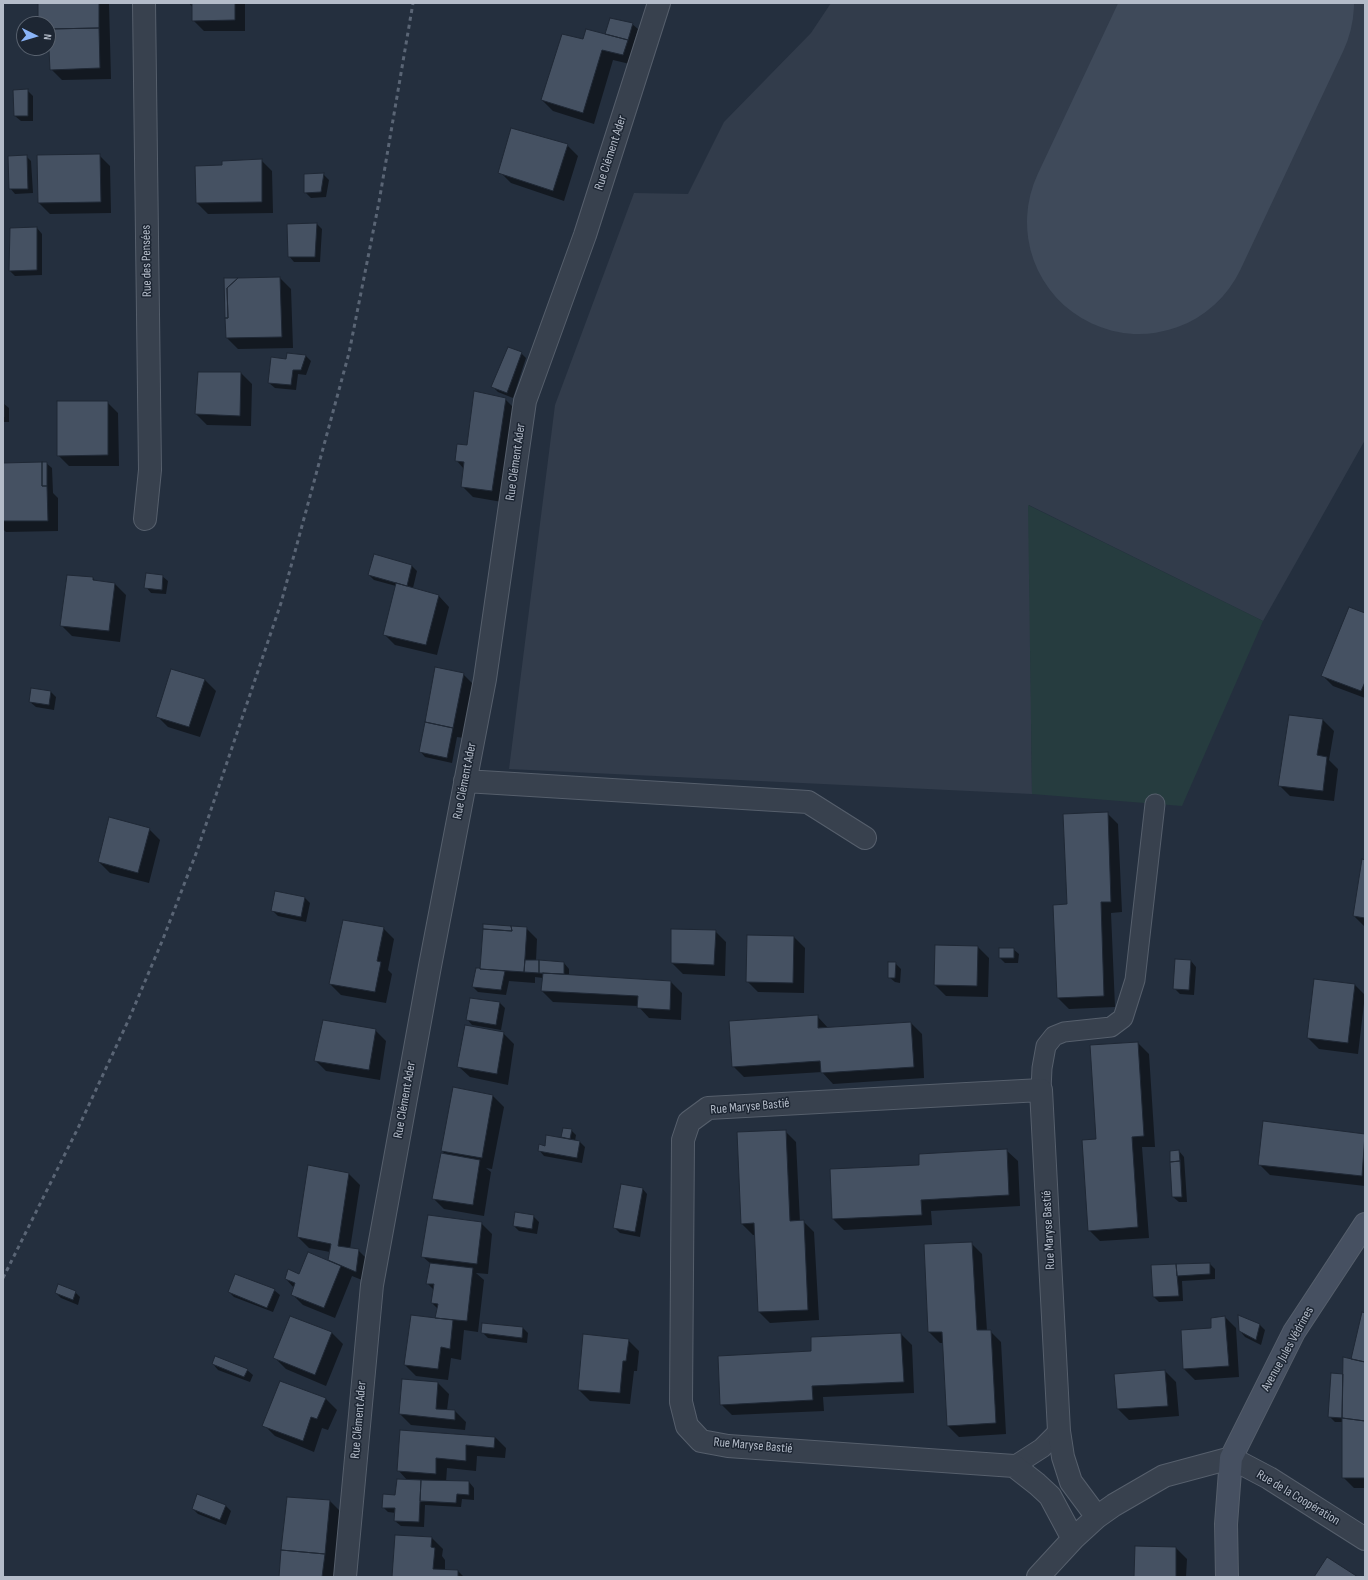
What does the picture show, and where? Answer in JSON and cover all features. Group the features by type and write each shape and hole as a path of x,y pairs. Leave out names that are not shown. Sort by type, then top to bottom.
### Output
{"main road":[{"name":"Avenue Jules Védrines","path":"1231,1458 1294,1332 1365,1224"},
{"path":"1227,1577 1226,1524 1231,1458"}],"street":[{"name":"Rue des Pensées","path":"144,3 150,470 146,519"},
{"name":"Rue Clément Ader","path":"345,1577 372,1285 485,679 524,401 585,235 659,3"},
{"path":"465,781 808,802 866,838"},
{"name":"Rue Maryse Bastié","path":"1014,1466 728,1446 701,1441 686,1426 681,1402 683,1140 689,1122 708,1108 1041,1090 1059,1431 1063,1457 1071,1482 1097,1517"},
{"path":"1038,1577 1073,1538 1097,1517 1114,1505 1164,1476 1231,1458"},
{"name":"Rue de la Coopération","path":"1231,1458 1269,1478 1365,1538"},
{"path":"1014,1466 1038,1484 1050,1496 1073,1538"}],"lane":[{"path":"1041,1090 1042,1068 1046,1046 1054,1036 1064,1032 1111,1027 1123,1018 1135,980 1155,804"},
{"path":"1014,1466 1042,1448 1059,1431"}],"shaded area":[{"path":"831,3 1365,3 1365,440 1263,621 1029,505 1032,794 509,769 555,405 634,193 688,194 724,122 811,33"}],"green space":[{"path":"1028,505 1263,621 1182,806 1032,794"}],"building":[{"path":"38,3 99,3 99,28 56,29 56,16 38,16"},
{"path":"188,3 235,3 235,20 192,21 192,4"},
{"path":"610,18 633,23 628,40 605,34"},
{"path":"99,28 100,68 50,70 49,56 56,56 56,29"},
{"path":"586,29 628,40 623,55 602,50 583,113 541,100 562,34 583,39"},
{"path":"28,89 28,116 14,116 13,90"},
{"path":"511,128 568,144 553,191 498,173"},
{"path":"100,154 101,202 38,203 37,155"},
{"path":"27,155 28,189 9,189 8,156"},
{"path":"262,159 262,202 196,203 195,166 222,165 222,161"},
{"path":"324,173 321,192 304,193 304,174"},
{"path":"317,223 315,257 288,257 287,224"},
{"path":"37,227 37,270 9,271 10,228"},
{"path":"280,277 282,337 226,338 225,318 228,318 227,288 238,278"},
{"path":"224,278 238,278 227,288 228,318 225,318"},
{"path":"508,347 522,352 507,393 491,387"},
{"path":"287,353 306,355 301,370 293,370 291,385 268,383 271,357 286,359"},
{"path":"198,372 241,372 240,416 195,414"},
{"path":"474,391 506,398 492,491 461,487 464,462 455,461 457,444 467,445"},
{"path":"4,401 4,417 3,417 3,402"},
{"path":"57,401 108,401 108,455 57,456"},
{"path":"42,462 47,462 47,486 42,486"},
{"path":"42,462 42,486 47,486 48,521 3,521 3,463"},
{"path":"374,554 412,565 407,586 368,575"},
{"path":"146,573 163,575 162,590 144,588"},
{"path":"67,575 93,577 93,580 115,583 109,631 60,626"},
{"path":"396,583 439,595 426,645 383,635"},
{"path":"1349,607 1365,613 1365,682 1361,691 1321,676"},
{"path":"435,667 464,673 453,728 425,722"},
{"path":"171,669 205,679 189,727 156,717"},
{"path":"31,688 51,691 49,705 29,702"},
{"path":"1289,715 1323,719 1317,755 1327,757 1323,791 1278,786"},
{"path":"425,722 453,728 447,758 419,752"},
{"path":"1108,812 1111,902 1101,902 1104,996 1057,998 1053,905 1067,904 1063,814"},
{"path":"109,817 150,828 138,873 98,862"},
{"path":"1362,859 1365,860 1365,918 1353,916"},
{"path":"275,891 305,897 301,917 271,911"},
{"path":"343,920 384,927 377,961 381,962 375,992 329,984"},
{"path":"483,924 511,926 512,931 483,929"},
{"path":"511,926 527,927 524,972 480,969 483,929 512,931"},
{"path":"671,929 716,930 714,965 671,963"},
{"path":"747,935 794,936 793,983 746,982"},
{"path":"935,945 978,946 977,986 934,985"},
{"path":"999,948 1014,948 1014,958 999,958"},
{"path":"1175,959 1191,960 1189,990 1173,989"},
{"path":"525,960 539,960 539,973 524,972"},
{"path":"539,960 564,962 564,974 539,973"},
{"path":"888,962 896,962 895,978 888,978"},
{"path":"476,968 505,971 501,990 472,987"},
{"path":"543,973 671,981 670,1010 637,1008 638,996 541,991"},
{"path":"1314,979 1355,984 1348,1043 1307,1038"},
{"path":"470,998 500,1002 496,1025 466,1020"},
{"path":"818,1015 818,1028 911,1022 914,1067 821,1073 820,1061 732,1067 729,1021"},
{"path":"323,1020 376,1029 369,1070 314,1061"},
{"path":"465,1025 504,1032 497,1074 457,1067"},
{"path":"1138,1042 1144,1136 1132,1137 1138,1227 1088,1231 1082,1140 1096,1139 1090,1045"},
{"path":"453,1087 493,1095 482,1158 441,1151"},
{"path":"1263,1121 1365,1134 1362,1176 1258,1165"},
{"path":"563,1128 572,1129 570,1139 561,1137"},
{"path":"786,1130 790,1221 804,1220 808,1310 758,1312 754,1223 741,1224 737,1132"},
{"path":"546,1135 580,1141 577,1158 538,1151 539,1144 545,1146"},
{"path":"1007,1149 1009,1195 921,1200 922,1215 832,1219 830,1169 919,1165 919,1154"},
{"path":"1179,1150 1180,1161 1170,1162 1170,1151"},
{"path":"441,1153 480,1160 473,1205 432,1199"},
{"path":"1180,1161 1182,1197 1172,1197 1170,1162"},
{"path":"308,1165 349,1173 338,1246 359,1249 356,1272 328,1260 331,1244 297,1237"},
{"path":"621,1184 643,1188 635,1232 613,1228"},
{"path":"515,1212 534,1215 532,1229 513,1226"},
{"path":"428,1215 482,1222 477,1264 421,1257"},
{"path":"972,1242 977,1330 991,1330 996,1423 947,1426 942,1332 928,1332 924,1244"},
{"path":"308,1252 341,1266 324,1308 291,1295 295,1283 285,1279 288,1269 299,1274"},
{"path":"430,1263 473,1268 467,1321 435,1318 438,1304 431,1303 434,1284 426,1284"},
{"path":"1210,1263 1210,1274 1177,1276 1176,1264"},
{"path":"1176,1264 1179,1296 1153,1297 1151,1265"},
{"path":"235,1274 275,1289 267,1308 228,1292"},
{"path":"58,1284 76,1291 73,1300 55,1293"},
{"path":"1362,1312 1365,1313 1365,1362 1351,1359"},
{"path":"411,1315 453,1320 450,1349 441,1347 438,1369 404,1365"},
{"path":"1238,1315 1260,1324 1256,1340 1239,1331"},
{"path":"290,1316 332,1332 315,1375 273,1358"},
{"path":"1225,1316 1229,1366 1183,1369 1181,1330 1211,1328 1211,1318"},
{"path":"482,1323 523,1327 522,1338 481,1333"},
{"path":"901,1333 904,1382 812,1386 813,1400 720,1405 718,1356 811,1351 811,1337"},
{"path":"583,1334 629,1339 626,1361 623,1361 620,1393 578,1390"},
{"path":"215,1356 248,1369 244,1377 212,1364"},
{"path":"1343,1357 1365,1362 1365,1421 1342,1418"},
{"path":"1165,1370 1168,1406 1117,1409 1114,1374"},
{"path":"1331,1373 1343,1374 1342,1418 1328,1417"},
{"path":"402,1379 438,1382 436,1409 455,1410 455,1420 399,1414"},
{"path":"280,1381 326,1398 317,1419 311,1417 303,1441 262,1426"},
{"path":"1342,1418 1365,1421 1365,1478 1342,1478"},
{"path":"400,1430 495,1437 494,1448 466,1445 466,1461 436,1458 436,1474 397,1471"},
{"path":"397,1479 421,1480 419,1522 394,1521 395,1508 382,1508 383,1494 395,1495"},
{"path":"421,1480 469,1481 469,1495 457,1494 456,1503 420,1501"},
{"path":"197,1494 226,1505 220,1520 192,1509"},
{"path":"287,1497 330,1500 325,1554 281,1550"},
{"path":"395,1535 432,1537 431,1547 435,1548 433,1569 458,1570 458,1577 392,1577"},
{"path":"1135,1546 1176,1547 1176,1577 1134,1577"},
{"path":"281,1550 325,1554 322,1577 279,1577"},
{"path":"1327,1557 1358,1577 1314,1577"}],"runway":[{"path":"1139,222 1242,3"}],"railway":[{"path":"3,1278 79,1126 129,1019 163,939 197,851 281,603 349,353 379,202 413,3"}]}
